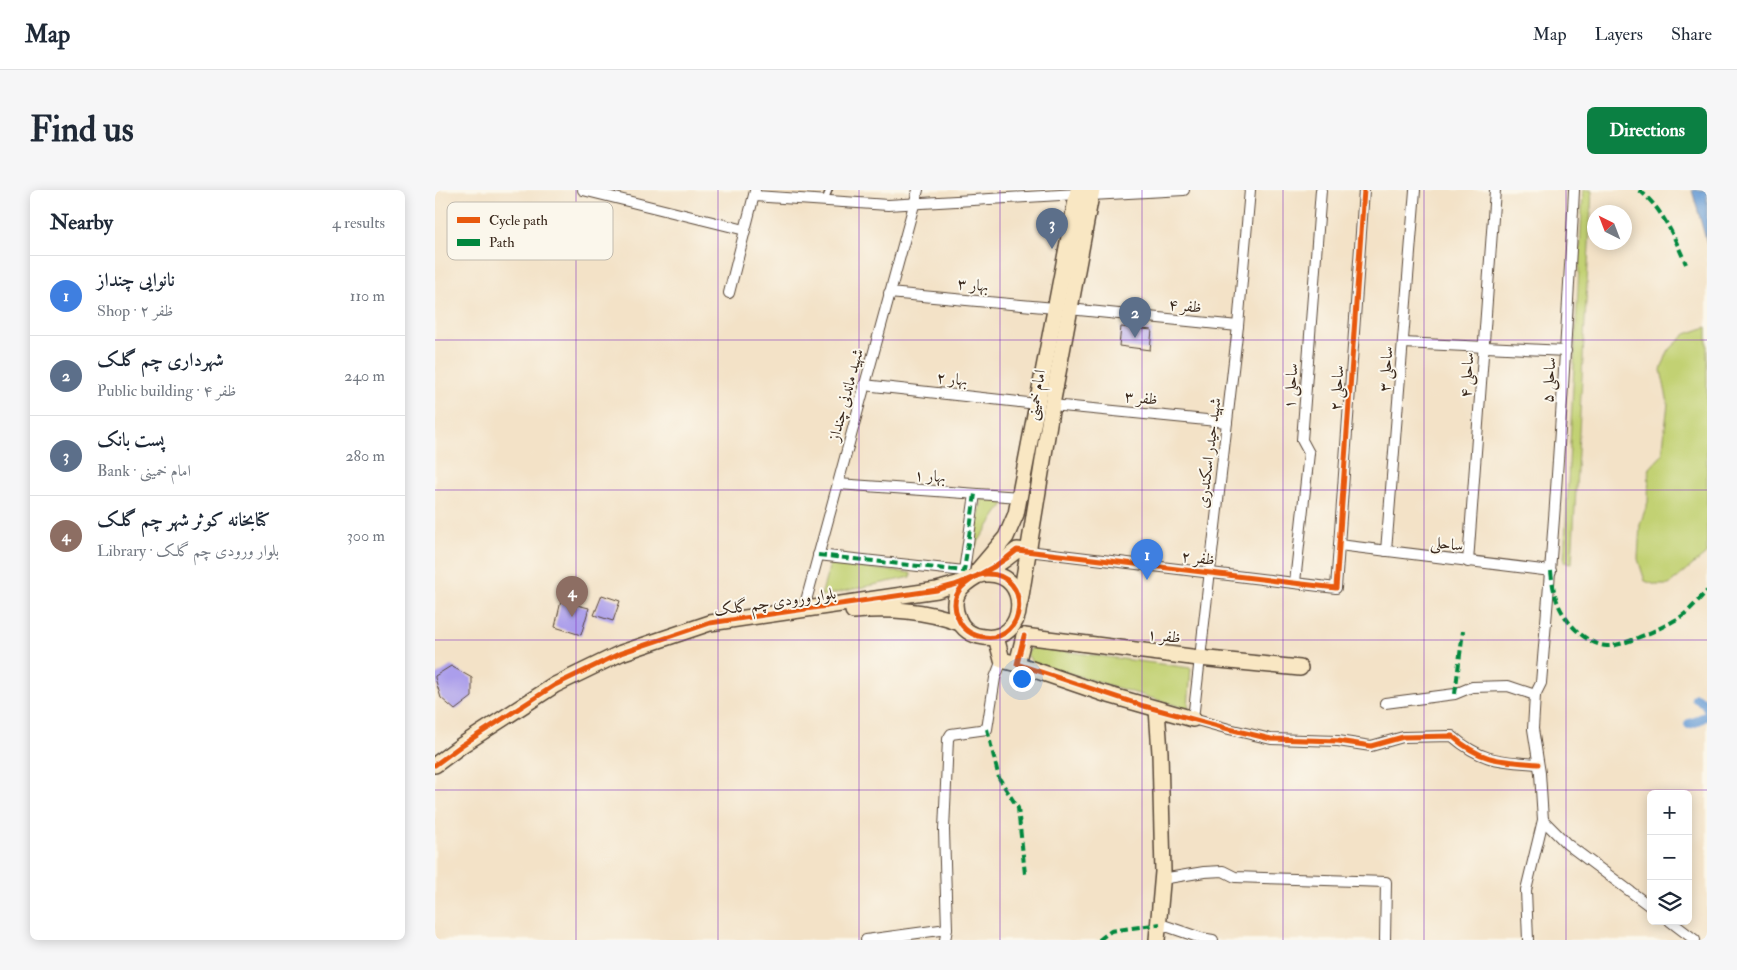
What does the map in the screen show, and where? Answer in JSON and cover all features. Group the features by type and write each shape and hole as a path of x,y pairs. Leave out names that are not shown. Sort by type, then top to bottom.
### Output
{"street":[{"path":"583,190 622,195 745,230"},
{"name":"شهید ماندنی چنداز","path":"804,608 918,190"},
{"path":"729,293 754,193 825,201 914,204 1084,192 1183,190"},
{"name":"شهید حیدر اسکندری","path":"1193,718 1238,326 1251,190"},
{"name":"ساحلی ۱","path":"1295,582 1309,453 1302,440 1321,190"},
{"name":"ساحلی ۲","path":"1336,588 1364,190"},
{"name":"ساحلی ۳","path":"1386,551 1415,190"},
{"name":"ساحلی ۴","path":"1468,562 1495,190"},
{"name":"ساحلی ۵","path":"1528,940 1526,890 1543,820 1533,729 1535,695 1541,683 1551,571 1566,351 1574,190"},
{"name":"امام خمینی","path":"1020,606 1045,404 1084,192"},
{"name":"بهار ۳","path":"889,293 1062,308"},
{"name":"ظفر ۴","path":"1062,308 1238,326"},
{"path":"1403,343 1566,351"},
{"name":"بهار ۲","path":"864,385 1045,404"},
{"name":"امام خمینی","path":"971,578 1006,537 1012,526 1045,404"},
{"name":"ظفر ۳","path":"1045,404 1227,422"},
{"name":"بهار ۱","path":"838,484 1020,497"},
{"path":"818,555 964,571 975,494"},
{"name":"ساحلی","path":"1339,545 1551,571"},
{"path":"971,578 980,574 999,576 1007,580 1018,596 1020,606 1018,616 1013,625 996,637 976,636 967,631 960,623 956,614 955,603 957,593 963,584 971,578 995,566 1017,550 1028,551"},
{"name":"ظفر ۲","path":"1028,551 1336,588"},
{"name":"بلوار ورودی چم گلک","path":"435,766 469,740 555,685 621,653 710,624 804,608 839,605 937,590 959,584 971,578"},
{"path":"911,593 920,597 921,603 913,611"},
{"name":"بلوار ورودی چم گلک","path":"435,773 465,750 558,690 622,660 710,629 840,611 870,609 913,611 932,614 960,623"},
{"path":"1013,625 1024,636 1017,664"},
{"name":"ظفر ۱","path":"1024,636 1199,658 1300,668"},
{"path":"945,940 947,929 944,830 948,739 951,734 987,729 995,678 1002,660 996,637"},
{"path":"1002,660 1102,693 1229,730 1271,739 1338,741 1371,746 1403,737 1452,736 1465,748 1479,755 1498,760 1538,764"},
{"path":"1385,703 1455,694 1472,687 1507,686 1535,695"},
{"path":"1157,709 1160,753 1162,879 1160,924 1157,940"},
{"path":"1543,820 1567,844 1647,904"},
{"path":"1162,879 1223,871 1235,877 1387,882 1385,940"},
{"path":"1160,924 1201,938 1213,940"},
{"path":"1675,925 1695,940"},
{"path":"867,940 947,929"}],"lane":[{"path":"825,201 829,190"}],"green space":[{"path":"1583,190 1592,190 1591,205 1587,205 1587,250 1589,250 1572,563 1564,562"},
{"path":"1707,327 1707,553 1669,585 1656,585 1645,581 1638,559 1640,524 1648,502 1649,469 1662,455 1668,403 1661,370 1668,351 1686,334"},
{"path":"982,499 1005,502 973,548"},
{"path":"830,564 911,573 911,577 821,596"},
{"path":"1032,647 1191,668 1188,709 1032,662 1027,654"}],"water":[{"path":"1692,190 1707,190 1707,243"}],"building":[{"path":"1121,327 1152,330 1150,350 1119,346"},
{"path":"602,595 620,601 613,621 594,615"},
{"path":"561,601 589,608 581,635 555,627"},
{"path":"451,666 472,678 472,697 455,710 441,698 435,678 435,676"}],"waterway":[{"path":"1696,698 1705,703 1707,707"},
{"path":"1689,724 1707,715"}],"marked path":[{"path":"1639,190 1661,215 1686,264"},
{"path":"818,555 964,571 975,494"},
{"path":"1551,571 1553,588 1563,614 1575,629 1590,641 1607,646 1633,640 1673,622 1687,612 1707,591"},
{"path":"1455,694 1463,631"},
{"path":"987,729 999,778 1018,808 1025,874"},
{"path":"1099,940 1111,931 1160,924"}],"cycle path":[{"path":"435,765 462,745 555,685 621,653 710,623 937,590 957,584 977,576 988,574 1002,577 1012,585 1017,596 1019,608 1016,620 1009,630 998,636 984,637 965,629 958,618 955,607 956,598 965,584 972,579 979,574 998,564 1017,550 1336,588 1364,190"},
{"path":"1024,636 1017,664 1144,706 1229,729 1271,739 1338,741 1371,746 1403,737 1452,736 1473,751 1492,759 1538,764"}],"place":[{"name":"پست بانک","path":"1052,249"},
{"name":"شهرداری چم گلک","path":"1135,338"},
{"name":"نانوایی چنداز","path":"1147,580"},
{"name":"کتابخانه کوثر شهر چم گلک","path":"572,617"}]}
